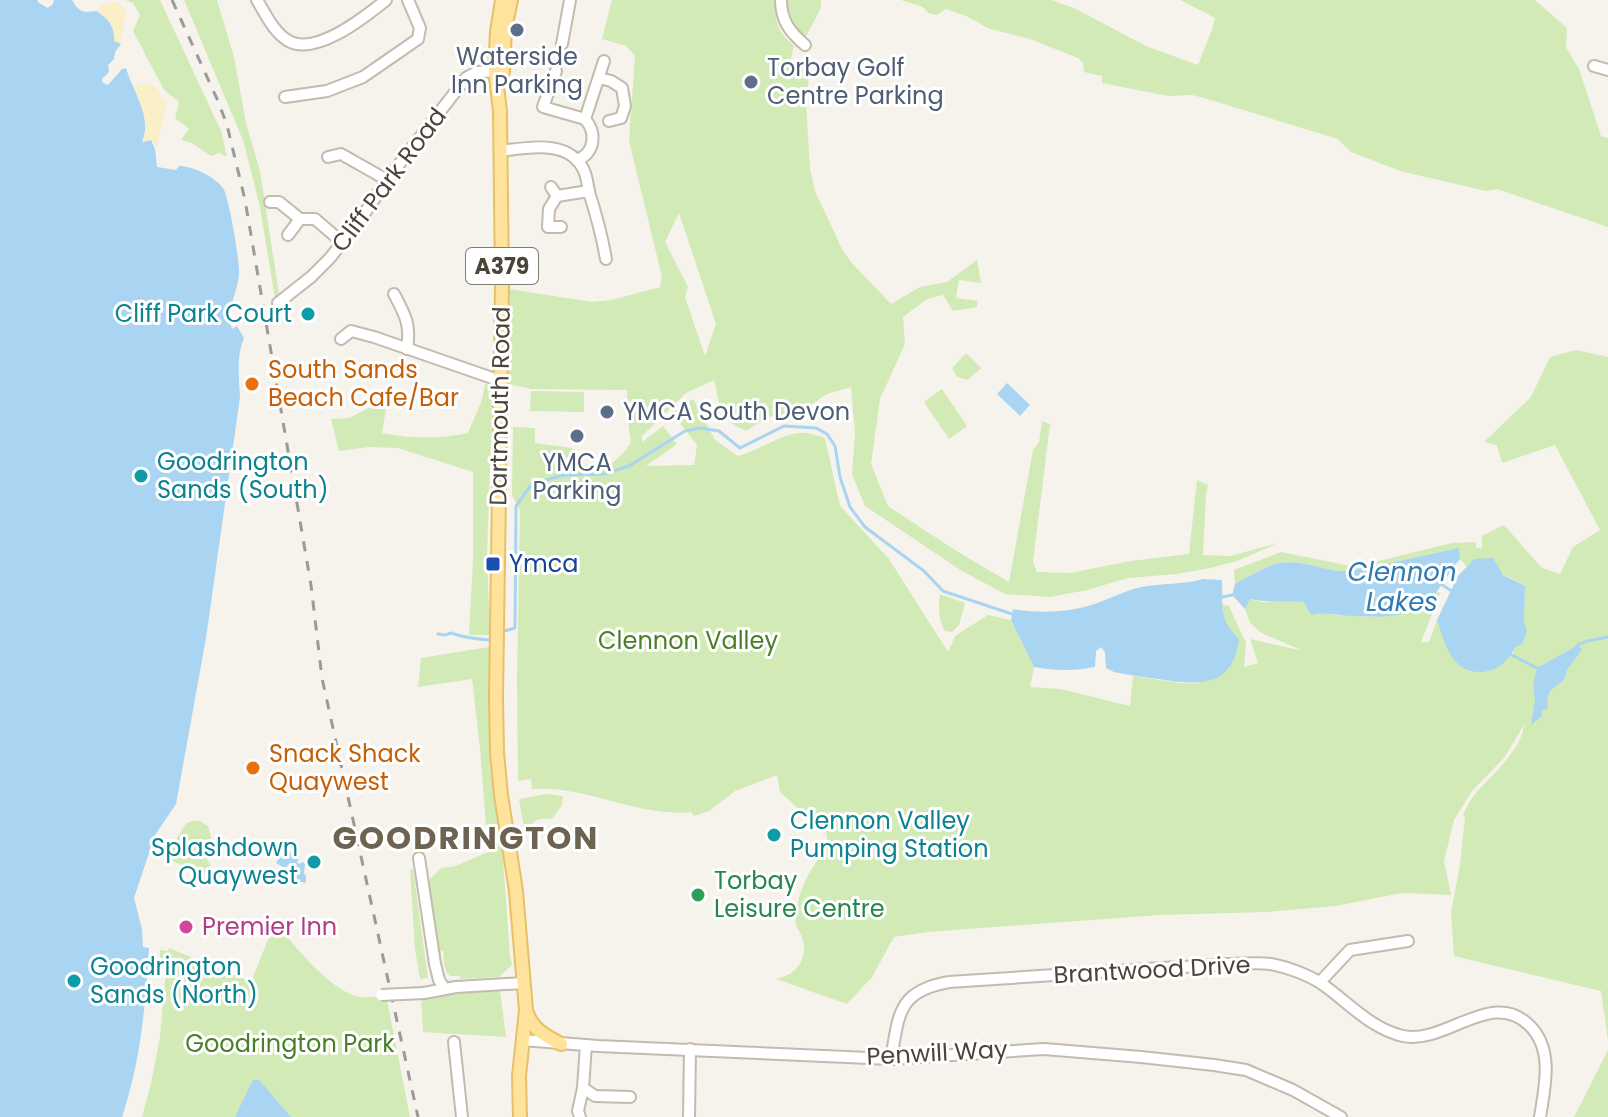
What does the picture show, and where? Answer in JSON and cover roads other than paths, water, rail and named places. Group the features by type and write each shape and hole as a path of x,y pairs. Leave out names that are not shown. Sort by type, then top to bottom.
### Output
{"main road":[{"name":"Dartmouth Road","path":"502,0 497,32 501,151 497,753 516,891 526,1010 519,1076 520,1117"},
{"name":"Dartmouth Road","path":"499,71 511,0"},
{"path":"526,1010 530,1023 561,1044"}],"street":[{"path":"257,0 275,29 288,41 310,44 335,35 386,0"},
{"path":"285,97 327,91 363,77 418,39 420,28 408,0"},
{"path":"562,44 570,0"},
{"path":"781,0 786,25 792,35 805,45"},
{"path":"585,119 604,61"},
{"path":"1594,66 1608,70"},
{"name":"Cliff Park Road","path":"278,303 311,277 343,243 466,78 477,72 499,71"},
{"path":"556,71 543,107 585,119 593,134 593,144 587,156 577,160"},
{"path":"599,78 622,88 625,106 621,118 609,121"},
{"path":"501,151 549,146 577,160 596,210 606,259"},
{"path":"328,157 341,154 387,180"},
{"path":"547,240 549,209 554,192 589,191"},
{"path":"270,202 279,202 300,219 315,219 343,243"},
{"path":"288,235 300,219"},
{"path":"548,227 561,227"},
{"path":"394,294 408,323 407,349"},
{"path":"341,339 351,331 501,381"},
{"path":"419,858 435,964 444,988"},
{"path":"1320,982 1350,950 1408,941"},
{"name":"Brantwood Drive","path":"891,1059 897,1020 903,1007 913,995 929,985 1272,964 1320,982 1371,1022 1404,1037 1421,1037 1474,1017 1497,1012 1516,1015 1532,1027 1544,1050 1546,1068 1540,1117"},
{"path":"381,995 523,983"},
{"name":"Penwill Way","path":"522,1040 891,1059 1044,1049 1246,1070 1272,1080 1341,1117"},
{"path":"454,1042 462,1117"},
{"path":"580,1117 578,1111 586,1045"},
{"path":"689,1117 690,1049"},
{"path":"583,1088 595,1096 630,1097"}],"water":[{"path":"0,0 37,0 48,8 54,0 72,0 82,11 96,11 107,20 112,27 114,41 121,44 108,65 109,72 102,79 103,83 108,85 126,68 145,123 142,141 151,140 157,167 176,170 179,166 190,168 209,176 223,188 238,257 239,274 230,322 232,329 237,326 244,338 239,360 240,397 206,638 176,804 155,835 134,898 143,947 149,948 141,1034 122,1117 0,1117"},
{"path":"1007,383 1030,405 1020,416 997,394"},
{"name":"Clennon Lakes","path":"1459,548 1460,559 1431,599 1401,614 1372,617 1311,615 1304,602 1250,599 1245,609 1232,595 1235,584 1260,570 1284,562 1344,571"},
{"path":"1493,558 1503,575 1525,586 1524,622 1527,631 1522,644 1515,647 1503,663 1495,669 1477,672 1467,670 1452,657 1437,620 1458,576 1474,559"},
{"path":"1203,579 1222,580 1225,618 1239,639 1229,667 1211,680 1186,682 1114,672 1106,668 1105,652 1101,647 1096,651 1095,667 1064,670 1034,667 1011,620 1013,609 1041,612 1070,610 1141,587"},
{"path":"1578,645 1582,650 1567,670 1564,680 1550,691 1548,708 1542,710 1542,716 1531,725 1537,668"},
{"path":"284,850 294,854 298,852 297,862 305,864 306,883 293,880 298,871 289,864 285,868 276,863"},
{"path":"253,1080 259,1080 291,1117 235,1117"}],"waterway":[{"path":"504,631 515,628 516,506 532,484 564,475 605,474 629,466 685,431 700,428 719,431 740,448 784,426 816,428 827,434 835,446 840,477 850,507 865,527 924,571 943,591 1012,614"},
{"path":"1441,584 1450,590"},
{"path":"1223,597 1232,595"},
{"path":"438,634 451,633 489,640"},
{"path":"1578,645 1608,637"},
{"path":"1512,655 1537,668"}],"railway":[{"path":"172,0 227,125 245,200 311,585 322,678 418,1117"}],"place":[{"name":"Waterside Inn Parking","path":"517,30"},
{"name":"Torbay Golf Centre Parking","path":"751,82"},
{"name":"Cliff Park Court","path":"308,314"},
{"name":"South Sands Beach Cafe/Bar","path":"252,384"},
{"name":"YMCA South Devon","path":"607,412"},
{"name":"YMCA Parking","path":"577,436"},
{"name":"Goodrington Sands (South)","path":"141,476"},
{"name":"Ymca","path":"493,564"},
{"name":"Snack Shack Quaywest","path":"253,768"},
{"name":"Clennon Valley Pumping Station","path":"774,835"},
{"name":"Splashdown Quaywest","path":"314,862"},
{"name":"Torbay Leisure Centre","path":"698,895"},
{"name":"Premier Inn","path":"186,927"},
{"name":"Goodrington Sands (North)","path":"74,981"}],"district":[{"name":"GOODRINGTON","path":"466,838"}],"park label":[{"name":"Clennon Valley","path":"688,641"},
{"name":"Goodrington Park","path":"290,1044"}]}
